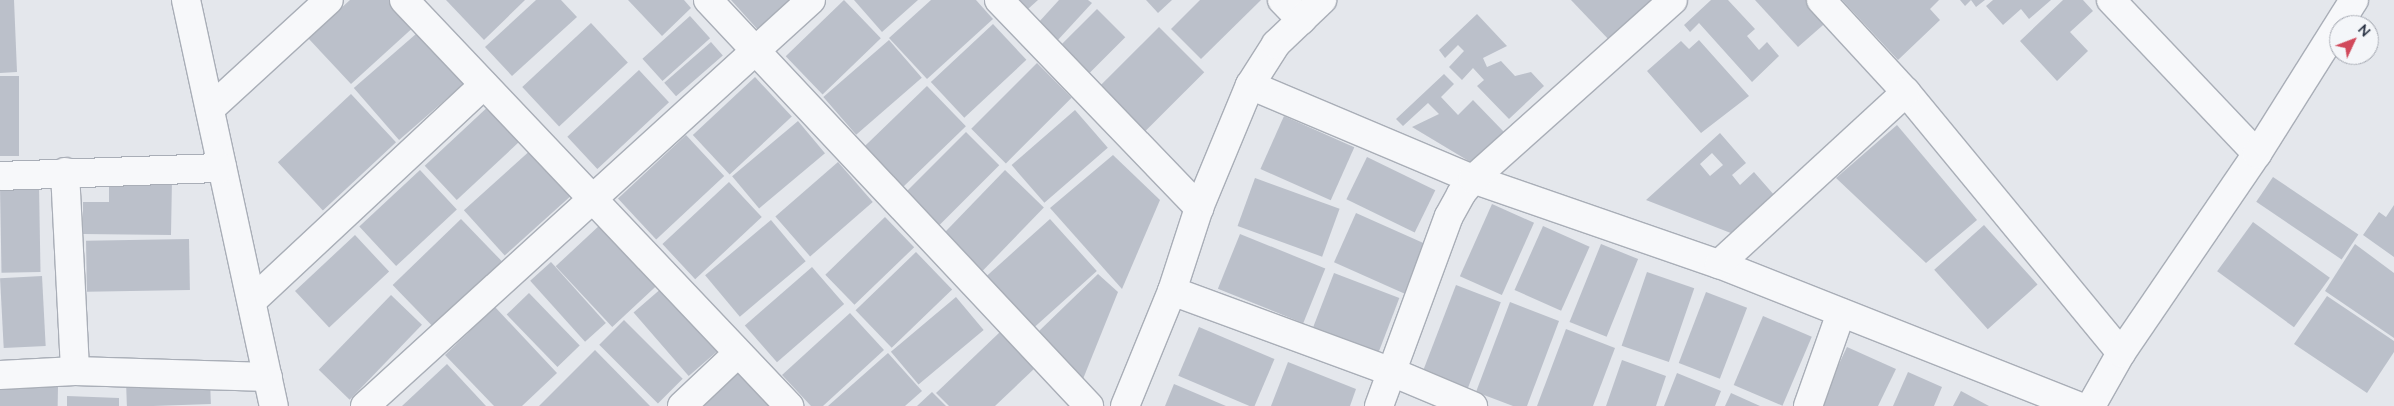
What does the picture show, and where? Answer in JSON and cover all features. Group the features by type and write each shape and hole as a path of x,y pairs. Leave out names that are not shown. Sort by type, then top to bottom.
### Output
{"street":[{"path":"186,0 274,406"},
{"path":"210,109 330,0"},
{"path":"404,0 789,406"},
{"path":"708,0 1089,406"},
{"path":"365,406 811,0"},
{"path":"999,0 1199,208"},
{"path":"1282,0 1301,20"},
{"path":"1125,406 1172,292 1199,208 1250,85 1276,44 1322,0"},
{"path":"1379,406 1449,216 1473,179 1673,0"},
{"path":"1821,0 1906,92 2121,353"},
{"path":"2111,0 2257,154"},
{"path":"2092,406 2121,353 2257,154 2354,0"},
{"path":"252,301 484,85"},
{"path":"1250,85 1473,179 1719,264 2078,406"},
{"path":"1719,264 1906,92"},
{"path":"0,176 65,172 222,168"},
{"path":"65,172 75,371"},
{"path":"1172,292 1392,372 1473,406"},
{"path":"1808,406 1841,312"},
{"path":"682,406 738,353"},
{"path":"0,375 75,371 268,377"}],"building":[{"path":"0,0 14,0 17,72 0,73"},
{"path":"350,0 395,0 417,24 351,84 308,38"},
{"path":"446,0 525,0 484,40"},
{"path":"536,0 561,0 577,17 512,76 485,47"},
{"path":"628,0 684,0 691,8 662,36"},
{"path":"731,0 793,0 759,31"},
{"path":"844,0 881,38 823,94 786,56"},
{"path":"854,0 918,0 882,32"},
{"path":"931,0 976,0 993,19 927,79 889,38"},
{"path":"1020,0 1038,0 1028,9"},
{"path":"1059,0 1088,0 1092,3 1057,41 1038,23"},
{"path":"1146,0 1172,0 1158,13"},
{"path":"1200,0 1261,0 1201,59 1171,29"},
{"path":"1571,0 1652,0 1654,2 1611,42"},
{"path":"1711,0 1728,0 1755,29 1747,36 1759,50 1767,42 1779,56 1752,82 1699,23 1690,32 1684,25"},
{"path":"1755,0 1813,0 1830,19 1798,47"},
{"path":"1842,0 1939,0 1930,9 1940,20 1898,60"},
{"path":"1960,0 1971,0 1965,6"},
{"path":"1971,0 1985,0 1976,7"},
{"path":"1993,0 2051,0 2029,19 2021,9 2003,25 1986,6"},
{"path":"2063,0 2083,0 2093,11 2070,32 2088,51 2057,81 2020,41"},
{"path":"1097,9 1125,37 1085,78 1057,49"},
{"path":"1477,14 1507,46 1483,58 1487,67 1501,61 1515,76 1531,72 1544,86 1509,119 1477,86 1484,80 1473,68 1462,80 1449,67 1464,51 1458,45 1445,58 1439,50"},
{"path":"690,16 710,38 663,81 642,59"},
{"path":"591,23 628,62 559,127 522,87"},
{"path":"993,24 1026,60 964,118 931,82"},
{"path":"424,27 469,79 399,140 354,88"},
{"path":"1159,27 1204,72 1144,132 1099,87"},
{"path":"889,40 922,78 856,135 823,97"},
{"path":"1699,40 1749,96 1701,133 1647,71 1681,41 1689,49"},
{"path":"711,42 723,56 676,96 664,83"},
{"path":"1037,63 1072,98 1006,163 971,129"},
{"path":"639,70 669,102 597,169 567,137"},
{"path":"1444,74 1454,84 1441,97 1458,115 1473,100 1504,132 1472,163 1412,127 1439,114 1428,103 1403,126 1396,119"},
{"path":"0,76 19,76 19,156 0,156"},
{"path":"755,77 792,116 730,174 693,135"},
{"path":"927,86 966,126 900,189 862,149"},
{"path":"351,94 396,142 323,210 278,162"},
{"path":"492,103 524,137 457,200 425,166"},
{"path":"1075,110 1108,148 1044,203 1012,165"},
{"path":"1284,116 1354,147 1331,200 1260,169"},
{"path":"798,121 825,153 759,208 732,176"},
{"path":"1897,125 1977,220 1926,263 1836,178"},
{"path":"966,132 999,165 937,227 904,194"},
{"path":"1720,133 1746,163 1732,175 1740,185 1754,172 1781,203 1741,237 1646,200","holes":["1712,153 1723,165 1710,176 1700,164"]},
{"path":"686,135 724,176 656,239 618,198"},
{"path":"533,148 574,193 505,256 464,210"},
{"path":"1113,155 1160,200 1122,289 1050,208"},
{"path":"1367,157 1435,190 1415,233 1346,199"},
{"path":"838,162 873,202 810,256 775,216"},
{"path":"420,170 457,209 396,266 359,227"},
{"path":"1005,170 1044,208 982,272 943,234"},
{"path":"2273,177 2358,235 2342,259 2256,202"},
{"path":"1255,178 1340,209 1322,257 1238,226"},
{"path":"109,179 172,179 171,235 83,234 83,202 109,202"},
{"path":"729,182 762,217 695,279 662,244"},
{"path":"39,186 41,272 2,273 0,187"},
{"path":"1492,204 1534,223 1502,295 1460,276"},
{"path":"2394,205 2394,257 2363,235 2379,212 2386,217"},
{"path":"1356,213 1427,245 1405,294 1334,262"},
{"path":"885,217 914,247 854,305 825,275"},
{"path":"461,219 504,264 436,330 393,285"},
{"path":"1050,219 1097,271 1031,331 984,279"},
{"path":"771,220 806,261 740,317 705,275"},
{"path":"2253,222 2330,278 2294,327 2217,271"},
{"path":"601,224 658,285 612,327 556,266"},
{"path":"1984,225 2038,284 1988,329 1934,270"},
{"path":"1543,226 1590,247 1561,311 1515,290"},
{"path":"1240,234 1325,268 1303,323 1218,289"},
{"path":"355,235 389,272 329,327 295,291"},
{"path":"189,239 190,290 87,292 86,241"},
{"path":"1601,244 1638,259 1607,337 1570,322"},
{"path":"2355,244 2394,273 2394,338 2325,291"},
{"path":"916,252 952,289 892,348 856,310"},
{"path":"551,262 606,323 585,342 530,281"},
{"path":"812,267 844,304 777,362 745,325"},
{"path":"1647,272 1694,288 1669,362 1622,346"},
{"path":"1334,273 1399,298 1378,353 1313,328"},
{"path":"1098,274 1118,292 1083,379 1038,332"},
{"path":"42,276 46,346 4,348 0,278"},
{"path":"1456,285 1501,302 1467,390 1422,373"},
{"path":"663,287 718,350 689,376 634,313"},
{"path":"1706,292 1747,308 1720,379 1679,363"},
{"path":"529,293 580,346 557,367 507,315"},
{"path":"391,295 422,325 350,400 319,370"},
{"path":"2327,296 2394,341 2394,352 2367,393 2294,344"},
{"path":"956,297 984,330 919,385 891,352"},
{"path":"1510,302 1559,321 1527,406 1513,406 1476,392"},
{"path":"495,307 557,373 522,406 494,406 445,355"},
{"path":"850,313 884,350 823,406 811,406 782,375"},
{"path":"1763,316 1812,337 1782,406 1734,385"},
{"path":"624,320 683,379 658,403 599,345"},
{"path":"1199,327 1274,359 1255,406 1249,406 1178,376"},
{"path":"1566,329 1615,348 1593,406 1537,406"},
{"path":"1000,332 1035,368 995,406 949,406 936,393"},
{"path":"1847,347 1896,369 1878,406 1819,406"},
{"path":"595,350 650,406 539,406"},
{"path":"888,353 922,391 905,406 828,406"},
{"path":"1622,360 1666,376 1656,406 1606,406"},
{"path":"1288,362 1356,389 1350,406 1271,406"},
{"path":"447,364 486,406 402,406"},
{"path":"1908,372 1942,387 1934,406 1893,406"},
{"path":"738,373 770,406 704,406"},
{"path":"1677,373 1721,391 1715,406 1664,406"},
{"path":"210,379 211,404 127,406 126,382"},
{"path":"1174,384 1226,406 1165,406"},
{"path":"0,386 58,387 58,406 0,406"},
{"path":"1961,391 1989,406 1953,406"},
{"path":"932,392 946,406 917,406"},
{"path":"1731,393 1760,406 1725,406"},
{"path":"67,396 119,398 119,406 67,406"}]}
